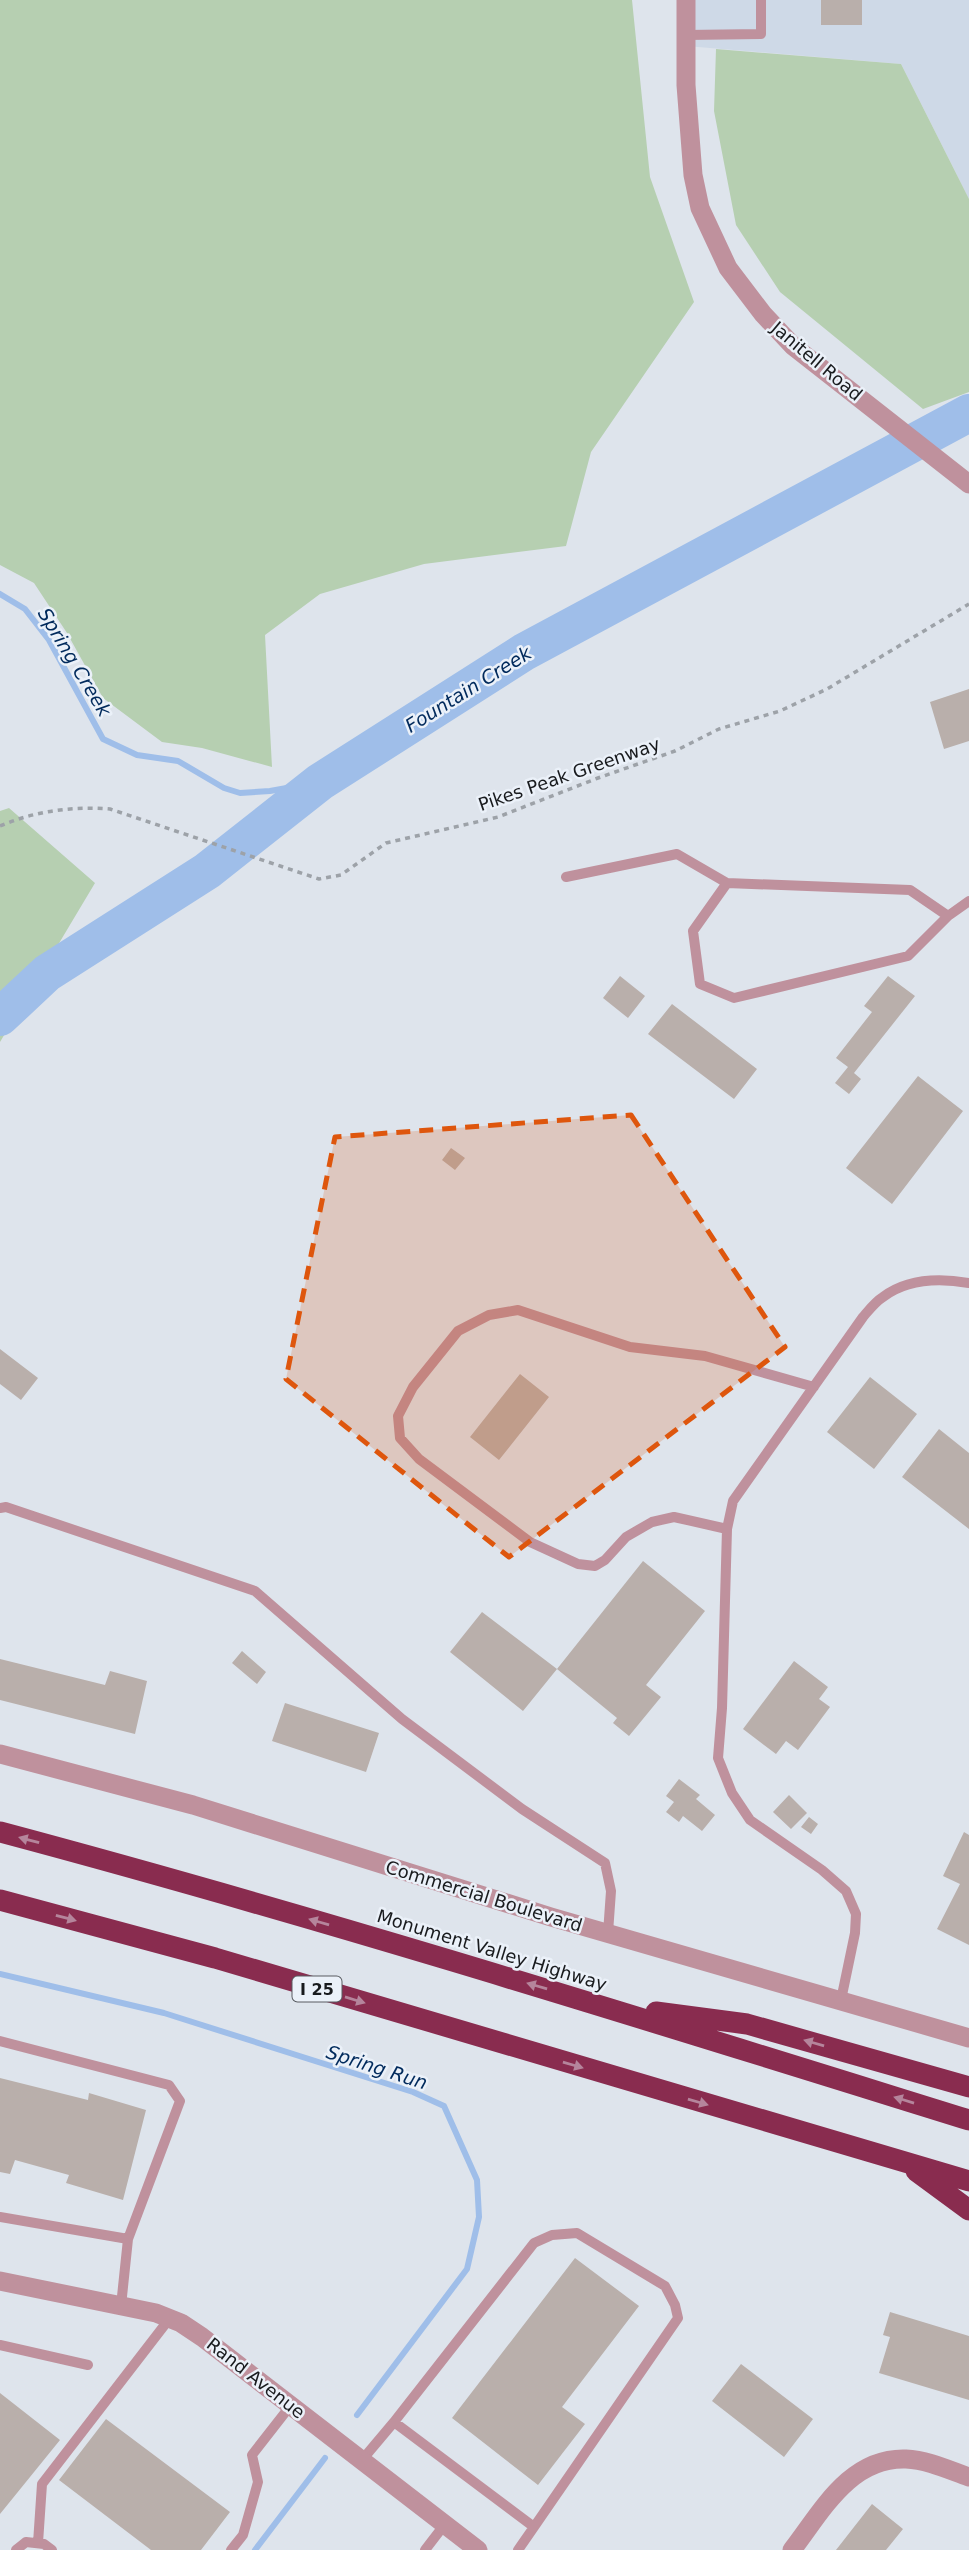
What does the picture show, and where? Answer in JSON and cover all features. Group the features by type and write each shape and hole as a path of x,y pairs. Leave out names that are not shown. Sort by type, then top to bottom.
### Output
{"highway":[{"name":"Monument Valley Highway","path":"0,1832 126,1865 602,2006 969,2120"},
{"name":"I 25","path":"0,1900 215,1958 969,2181"},
{"path":"602,2006 747,2024 969,2087"},
{"path":"903,2162 969,2210"}],"street":[{"name":"Janitell Road","path":"686,0 688,133 700,208 729,268 763,314 793,346 969,484"},
{"name":"Commercial Boulevard","path":"0,1754 193,1805 608,1933 969,2038"},
{"name":"Rand Avenue","path":"0,2281 121,2305 170,2318 202,2337 478,2550"},
{"path":"792,2550 837,2491 852,2476 868,2466 886,2460 907,2459 927,2462 969,2477"}],"lane":[{"path":"686,35 761,34 761,0"},
{"path":"566,877 677,855 727,883 910,890 948,916"},
{"path":"727,883 693,931 700,984 734,998 908,956 948,916 969,901"},
{"path":"841,2000 855,1933 856,1914 846,1891 822,1870 751,1820 732,1793 718,1758 727,1529 733,1501 863,1317 883,1296 915,1282 948,1279 969,1283"},
{"path":"727,1529 674,1517 652,1522 626,1537 605,1560 595,1566 578,1564 530,1542 419,1459 400,1438 398,1416 413,1387 458,1331 489,1315 518,1310 630,1347 705,1356 814,1387"},
{"path":"0,1508 6,1507 255,1591 402,1719 522,1809 605,1863 611,1891 608,1933"},
{"path":"0,2041 169,2085 180,2101 128,2239 121,2305"},
{"path":"0,2217 128,2239"},
{"path":"362,2460 534,2243 552,2235 577,2233 665,2286 675,2305 678,2318 518,2550"},
{"path":"38,2543 42,2484 170,2318"},
{"path":"0,2345 88,2365"},
{"path":"231,2550 243,2535 258,2482 252,2455 291,2405"},
{"path":"394,2423 534,2527"},
{"path":"425,2550 445,2524"},
{"path":"16,2550 26,2542 44,2544 52,2550"}],"path":[{"name":"Pikes Peak Greenway","path":"0,826 45,812 80,806 110,809 319,879 341,876 386,843 498,817 675,751 719,729 780,711 839,682 969,604"}],"highlighted area":[{"path":"631,1115 785,1347 509,1557 286,1379 335,1137"}],"shaded area":[{"path":"686,0 969,0 969,199 901,64 686,46"}],"green space":[{"path":"0,0 632,0 650,177 694,302 591,452 566,546 424,564 320,594 265,635 272,767 202,748 162,742 103,698 67,633 34,583 0,565"},
{"path":"716,49 901,64 969,199 969,392 923,409 780,292 736,225 714,111"},
{"path":"9,808 95,883 0,1042 0,811"}],"building":[{"path":"821,0 862,0 862,25 821,25"},
{"path":"969,689 969,741 944,749 930,702"},
{"path":"620,976 645,996 628,1018 603,998"},
{"path":"888,976 915,996 854,1073 861,1079 849,1094 835,1083 848,1067 836,1058 872,1012 864,1006"},
{"path":"672,1004 757,1069 734,1099 648,1034"},
{"path":"918,1076 963,1111 892,1204 846,1168"},
{"path":"451,1148 465,1158 455,1170 442,1160"},
{"path":"0,1349 38,1378 21,1400 0,1384"},
{"path":"520,1374 549,1397 499,1460 470,1437"},
{"path":"870,1377 917,1414 874,1469 827,1432"},
{"path":"939,1429 969,1453 969,1529 902,1477"},
{"path":"643,1561 705,1611 646,1685 661,1697 629,1736 613,1723 617,1718 557,1669"},
{"path":"482,1612 557,1669 523,1711 450,1652"},
{"path":"242,1651 266,1672 257,1684 232,1663"},
{"path":"0,1659 105,1685 110,1671 147,1681 135,1734 0,1700"},
{"path":"794,1661 828,1687 819,1699 830,1707 798,1750 786,1741 776,1754 743,1729"},
{"path":"285,1703 379,1733 366,1772 272,1741"},
{"path":"679,1779 700,1795 696,1799 715,1815 702,1831 683,1816 679,1822 666,1812 674,1802 666,1796"},
{"path":"789,1795 807,1813 791,1829 773,1812"},
{"path":"809,1817 818,1824 811,1834 801,1827"},
{"path":"964,1832 969,1835 969,1945 937,1929 960,1884 943,1876"},
{"path":"0,2078 88,2100 89,2093 146,2110 123,2200 66,2183 69,2175 15,2160 10,2174 0,2172"},
{"path":"575,2258 639,2306 562,2407 585,2424 538,2485 452,2418"},
{"path":"890,2312 969,2336 969,2400 879,2373 890,2337 883,2335"},
{"path":"741,2364 813,2419 784,2457 712,2401"},
{"path":"0,2393 60,2440 0,2514"},
{"path":"106,2419 230,2512 201,2550 151,2550 59,2480"},
{"path":"872,2504 903,2529 886,2550 836,2550"}],"waterway":[{"name":"Fountain Creek","path":"0,1017 47,973 207,871 320,782 524,652 969,413"},
{"name":"Spring Creek","path":"0,594 25,609 49,640 103,739 137,755 178,761 224,788 240,793 270,791 320,782"},
{"name":"Spring Run","path":"0,1974 164,2013 413,2092 444,2106 477,2180 479,2217 467,2269 357,2415"},
{"name":"Spring Run","path":"255,2550 325,2458"}]}
